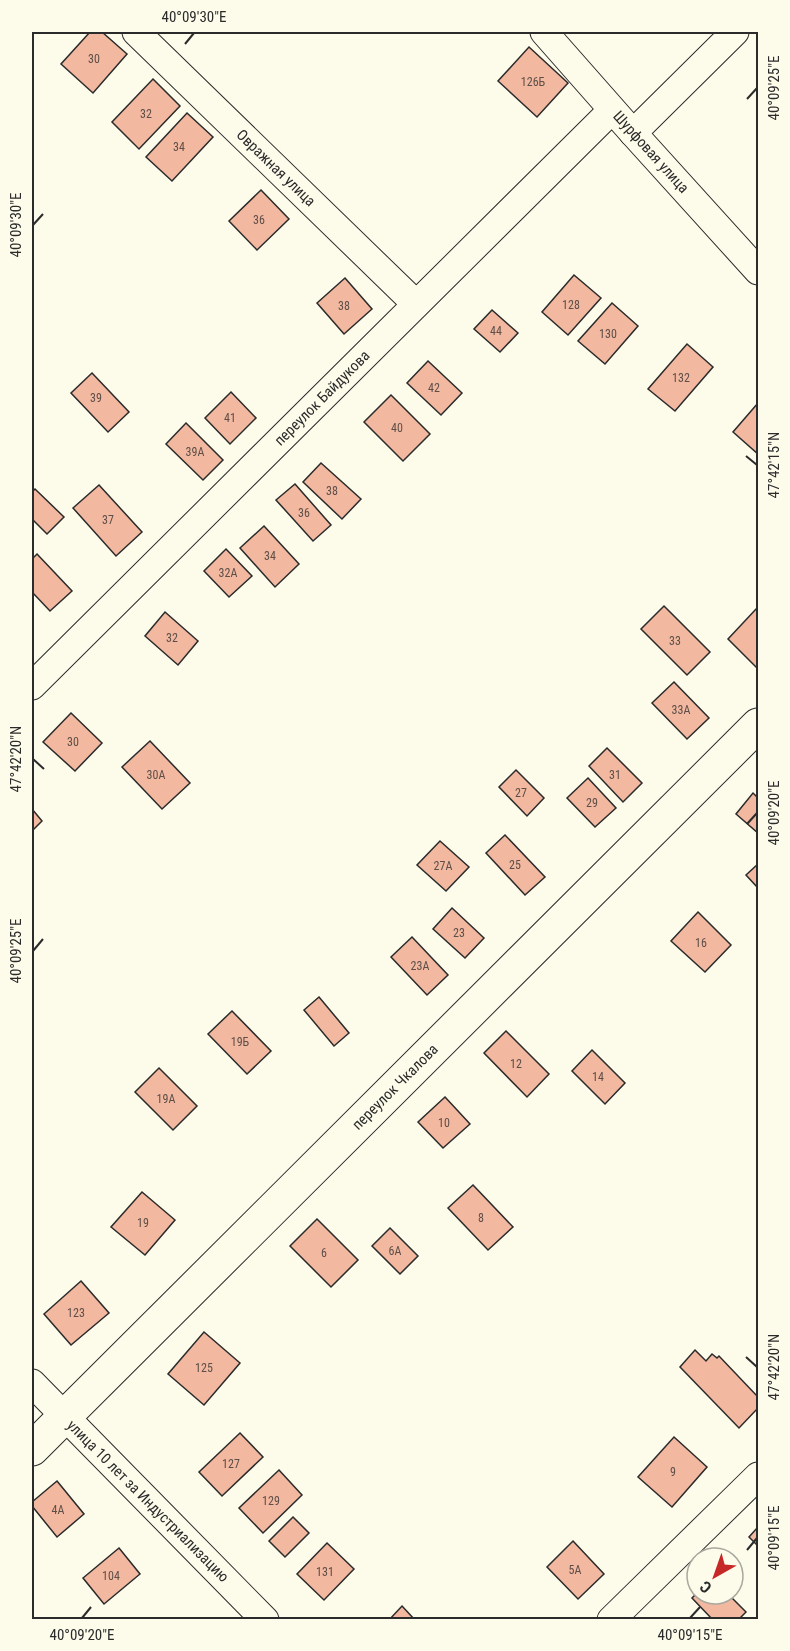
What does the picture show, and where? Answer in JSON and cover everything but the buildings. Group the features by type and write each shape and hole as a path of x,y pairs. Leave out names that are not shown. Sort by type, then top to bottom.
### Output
{"street":[{"name":"Овражная улица","path":"136,32 416,304"},
{"name":"Шурфовая улица","path":"544,32 633,134 759,271"},
{"path":"633,134 735,32"},
{"name":"переулок Байдукова","path":"32,686 612,110"},
{"name":"переулок Чкалова","path":"32,1449 759,725"},
{"name":"улица 10 лет за Индустриализацию","path":"32,1383 265,1620"},
{"path":"611,1620 759,1476"}]}
